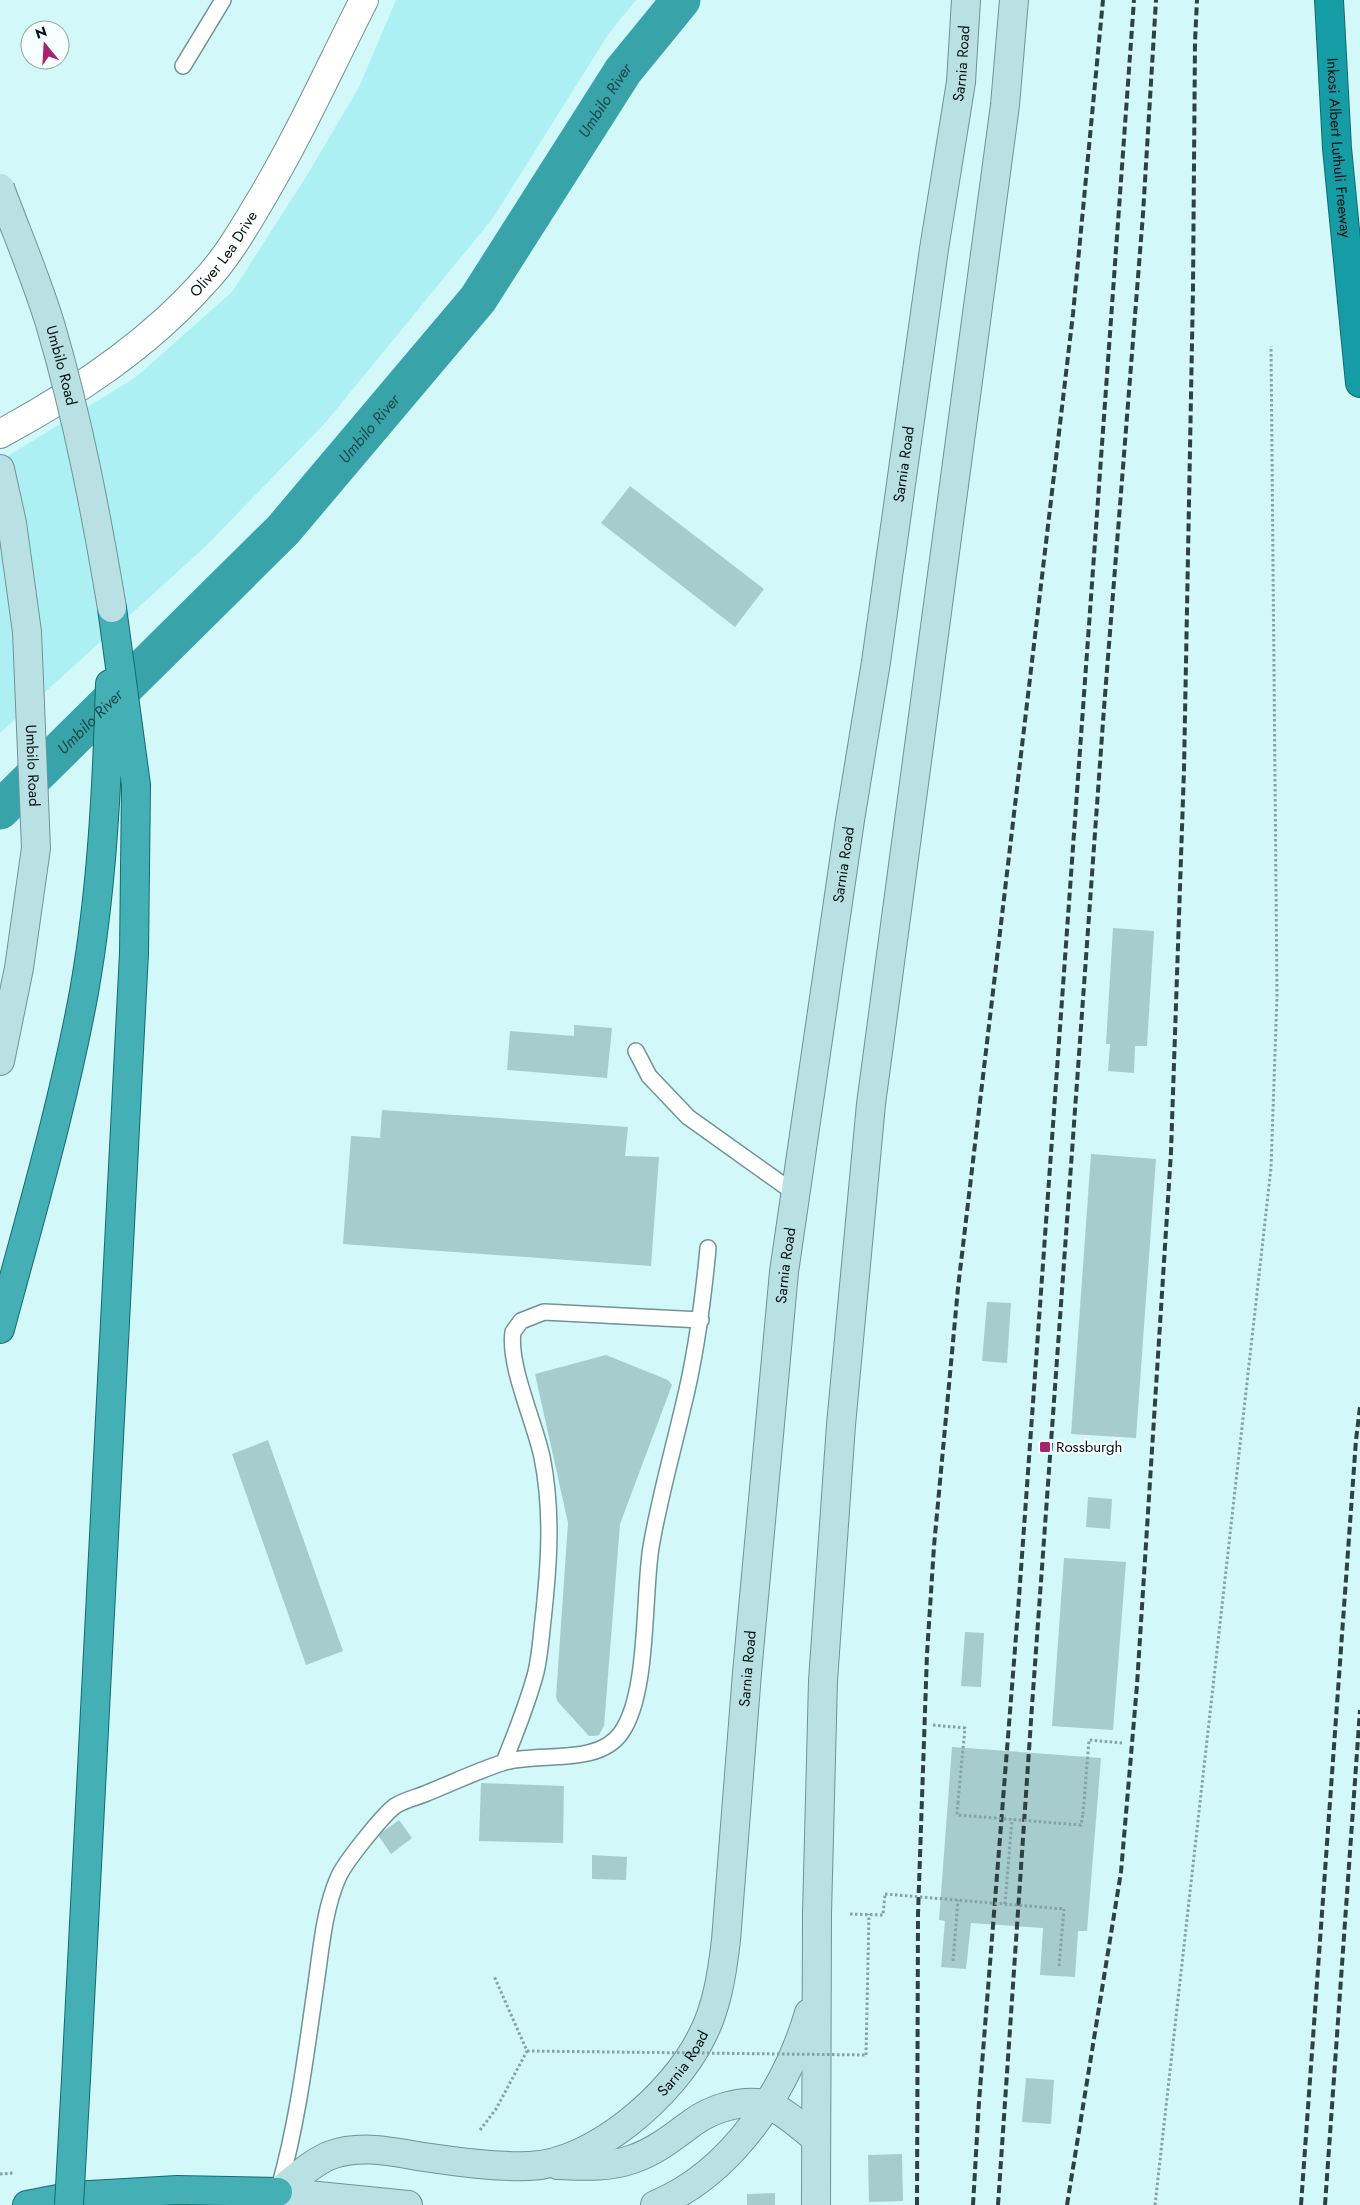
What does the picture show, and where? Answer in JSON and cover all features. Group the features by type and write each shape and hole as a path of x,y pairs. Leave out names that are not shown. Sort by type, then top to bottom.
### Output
{"highway":[{"name":"Inkosi Albert Luthuli Freeway","path":"1329,0 1337,148 1360,384"},
{"path":"69,2205 134,953 136,785 112,608"},
{"path":"0,1329 71,1057 91,944 107,798 112,608"},
{"path":"26,2205 73,2196 148,2192 277,2198"}],"main road":[{"name":"Sarnia Road","path":"277,2198 320,2160 340,2152 370,2149 456,2161 528,2166 552,2164 594,2146 625,2124 662,2092 684,2067 701,2038 712,2012 720,1984 726,1940 747,1673 784,1272 849,830 876,662 934,249 961,82 966,0"},
{"path":"816,2205 817,1988 823,1681 841,1425 871,1104 1004,115 1014,0"},
{"name":"Umbilo Road","path":"0,188 50,324 71,399 89,477 112,608"},
{"name":"Umbilo Road","path":"0,469 12,523 27,632 36,848 19,968 0,1061"},
{"path":"654,2205 668,2200 694,2183 745,2136 768,2105 790,2066 803,2035 817,1988"},
{"path":"552,2164 598,2167 633,2159 662,2146 694,2122 718,2109 743,2104 768,2105 791,2119 815,2138"},
{"path":"277,2198 408,2205"}],"street":[{"name":"Oliver Lea Drive","path":"0,434 43,410 103,370 165,323 204,283 234,245 273,180 364,0"}],"lane":[{"path":"183,66 223,0"},
{"path":"636,1051 649,1076 688,1117 796,1194"},
{"path":"277,2198 290,2148 323,1939 338,1876 359,1847 396,1806 504,1762 600,1750 616,1739 630,1718 635,1702 650,1552 659,1504 683,1408 701,1320 708,1248"},
{"path":"504,1762 528,1702 536,1670 546,1587 549,1523 547,1487 542,1455 514,1357 513,1332 521,1321 534,1314 544,1312 701,1320"}],"path":[{"path":"1155,2205 1271,1168 1277,986 1271,346"},
{"path":"933,1725 965,1728 957,1815 1081,1825 1089,1740 1122,1743"},
{"path":"1005,1904 1012,1819"},
{"path":"883,1915 885,1894 1064,1908 1059,1966"},
{"path":"953,1961 958,1900"},
{"path":"527,2051 866,2055 869,1914"},
{"path":"494,1976 527,2051"},
{"path":"456,2161 496,2109 527,2051"},
{"path":"0,2174 14,2173"}],"shaded area":[{"path":"396,0 636,0 609,33 493,218 326,422 206,546 0,733 0,461 136,377 232,292 306,177 359,87"}],"building":[{"path":"630,486 764,589 735,627 601,523"},
{"path":"1113,928 1154,931 1147,1046 1135,1046 1134,1073 1108,1071 1110,1044 1106,1044"},
{"path":"574,1025 612,1028 607,1078 507,1070 510,1031 574,1036"},
{"path":"382,1110 628,1127 625,1156 659,1157 651,1266 343,1244 351,1136 380,1138"},
{"path":"1091,1154 1156,1159 1136,1438 1071,1434"},
{"path":"987,1302 1011,1303 1007,1363 982,1361"},
{"path":"606,1355 668,1380 672,1385 620,1524 604,1726 599,1735 589,1736 558,1702 556,1697 568,1523 535,1374"},
{"path":"268,1440 343,1651 306,1665 232,1454"},
{"path":"1088,1497 1112,1499 1110,1529 1086,1527"},
{"path":"1064,1558 1126,1562 1113,1730 1052,1726"},
{"path":"965,1632 984,1633 981,1687 961,1686"},
{"path":"952,1747 1101,1758 1087,1931 1078,1931 1075,1977 1040,1975 1043,1928 971,1923 966,1969 941,1967 945,1921 939,1920"},
{"path":"481,1783 564,1786 563,1843 479,1841"},
{"path":"399,1820 412,1838 391,1854 378,1835"},
{"path":"592,1855 627,1857 626,1880 592,1879"},
{"path":"1026,2078 1054,2080 1051,2124 1022,2122"},
{"path":"902,2154 903,2201 869,2202 868,2155"},
{"path":"775,2193 775,2205 747,2205 747,2194"}],"waterway":[{"name":"Umbilo River","path":"0,810 283,530 478,299 623,71 681,0"}],"railway":[{"path":"917,2205 918,1914 927,1654 934,1546 958,1288 1073,314 1103,0"},
{"path":"973,2205 979,2102 1018,1611 1134,0"},
{"path":"998,2205 1104,708 1143,214 1156,0"},
{"path":"1067,2205 1121,1872 1137,1685 1171,1152 1184,769 1197,0"},
{"path":"1301,2205 1356,1440 1360,1407"},
{"path":"1325,2205 1360,1710"}],"place":[{"name":"Rossburgh","path":"1045,1447"}]}
